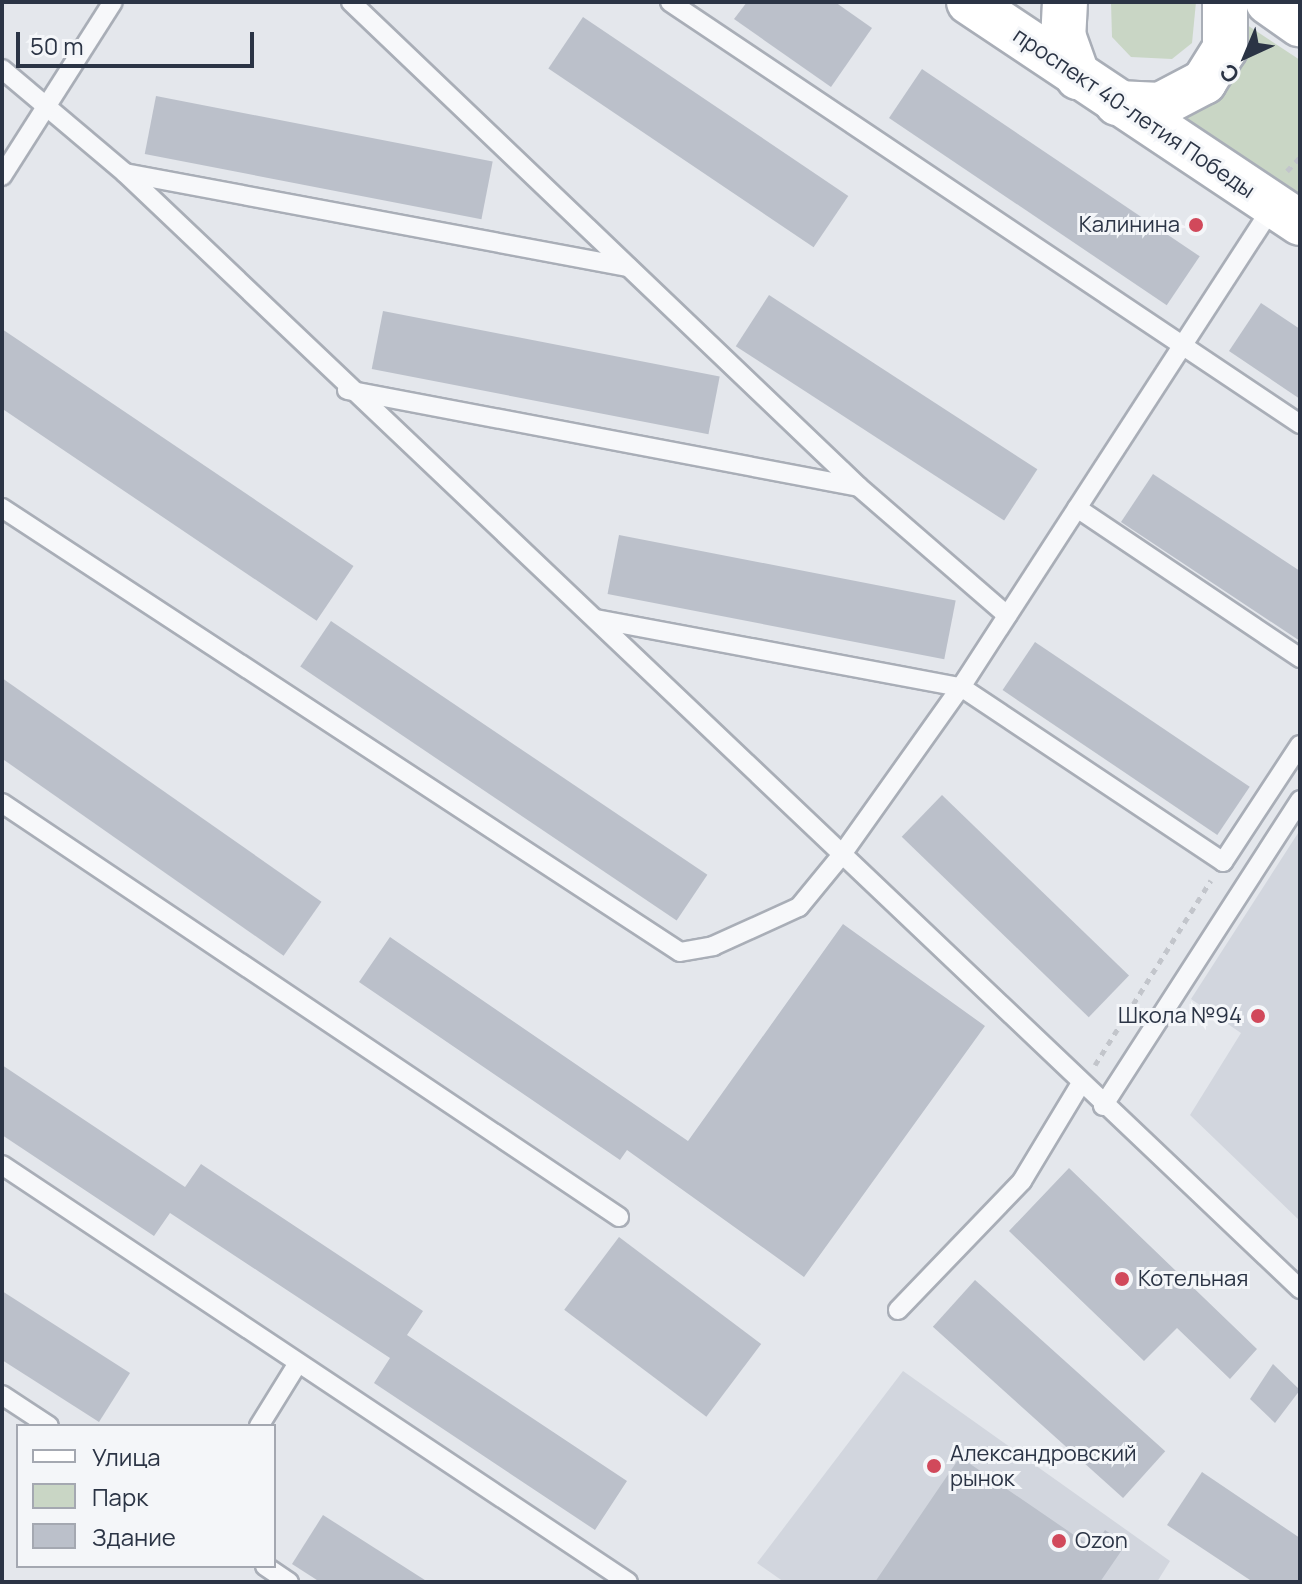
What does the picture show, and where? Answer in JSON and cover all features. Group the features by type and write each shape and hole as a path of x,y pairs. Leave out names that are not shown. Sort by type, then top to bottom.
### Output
{"main road":[{"name":"проспект 40-летия Победы","path":"969,2 1286,214"},
{"path":"1065,2 1063,35 1078,77"},
{"path":"1117,103 1160,105 1204,82 1225,49 1225,2"},
{"path":"1268,2 1300,24"}],"lane":[{"path":"2,176 113,2"},
{"path":"351,2 859,487 1007,615"},
{"path":"670,2 698,10 1300,424"},
{"path":"2,69 125,173 347,390 596,619 840,857 1300,1289"},
{"path":"125,173 628,267"},
{"path":"2,508 680,952 713,946 799,907 840,857 961,687 1182,345 1286,214"},
{"path":"347,390 859,487"},
{"path":"1077,508 1300,658"},
{"path":"596,619 961,687 1223,862 1300,745"},
{"path":"1103,1106 1300,800"},
{"path":"2,803 619,1217"},
{"path":"898,1310 1022,1181 1080,1085"},
{"path":"2,1165 628,1582"},
{"path":"260,1424 298,1363"},
{"path":"2,1395 46,1424"},
{"path":"268,1568 289,1582"}],"path":[{"path":"1080,1085 1223,862"}],"shaded area":[{"name":"Школа №94","path":"1300,830 1300,1221 1190,1115 1241,1033 1191,999"},
{"name":"Александровский рынок","path":"903,1371 1170,1561 1157,1582 784,1582 757,1563"}],"green space":[{"path":"1111,2 1196,2 1192,43 1172,59 1131,57 1112,37"},
{"path":"1241,21 1300,60 1300,196 1176,115"}],"building":[{"path":"747,2 835,2 872,28 831,87 734,19"},
{"path":"583,17 848,196 814,247 548,68"},
{"path":"922,69 1200,256 1167,305 889,118"},
{"path":"156,96 493,161 481,219 145,154"},
{"path":"769,295 1037,469 1004,520 736,346"},
{"path":"1261,303 1300,329 1300,399 1229,351"},
{"path":"383,311 720,376 708,434 372,369"},
{"path":"2,329 354,566 317,621 2,409"},
{"path":"1153,474 1300,571 1300,641 1121,522"},
{"path":"619,535 956,600 944,659 608,594"},
{"path":"331,621 707,875 677,920 300,667"},
{"path":"1035,642 1250,787 1217,835 1003,690"},
{"path":"2,678 321,902 284,956 2,759"},
{"path":"942,795 1129,976 1089,1017 902,837"},
{"path":"843,924 985,1026 804,1277 627,1150 620,1160 359,982 390,937 688,1141"},
{"path":"2,1065 185,1187 201,1164 423,1311 407,1335 627,1481 595,1530 374,1383 390,1358 170,1213 154,1236 2,1135"},
{"name":"Котельная","path":"1069,1168 1257,1349 1230,1379 1177,1328 1144,1361 1009,1231"},
{"path":"619,1237 761,1344 706,1417 564,1310"},
{"path":"975,1280 1165,1451 1123,1498 933,1327"},
{"path":"2,1291 130,1373 99,1422 2,1360"},
{"path":"1273,1364 1300,1390 1275,1423 1250,1399"},
{"path":"960,1457 1093,1548 1105,1530 1126,1544 1100,1582 875,1582"},
{"path":"1202,1472 1300,1538 1300,1582 1253,1582 1167,1525"},
{"path":"323,1515 428,1582 320,1582 292,1564"}],"place":[{"name":"Калинина","path":"1196,225"},
{"name":"Школа №94","path":"1258,1016"},
{"name":"Котельная","path":"1122,1279"},
{"name":"Александровский рынок","path":"934,1466"},
{"name":"Ozon","path":"1059,1541"}]}
